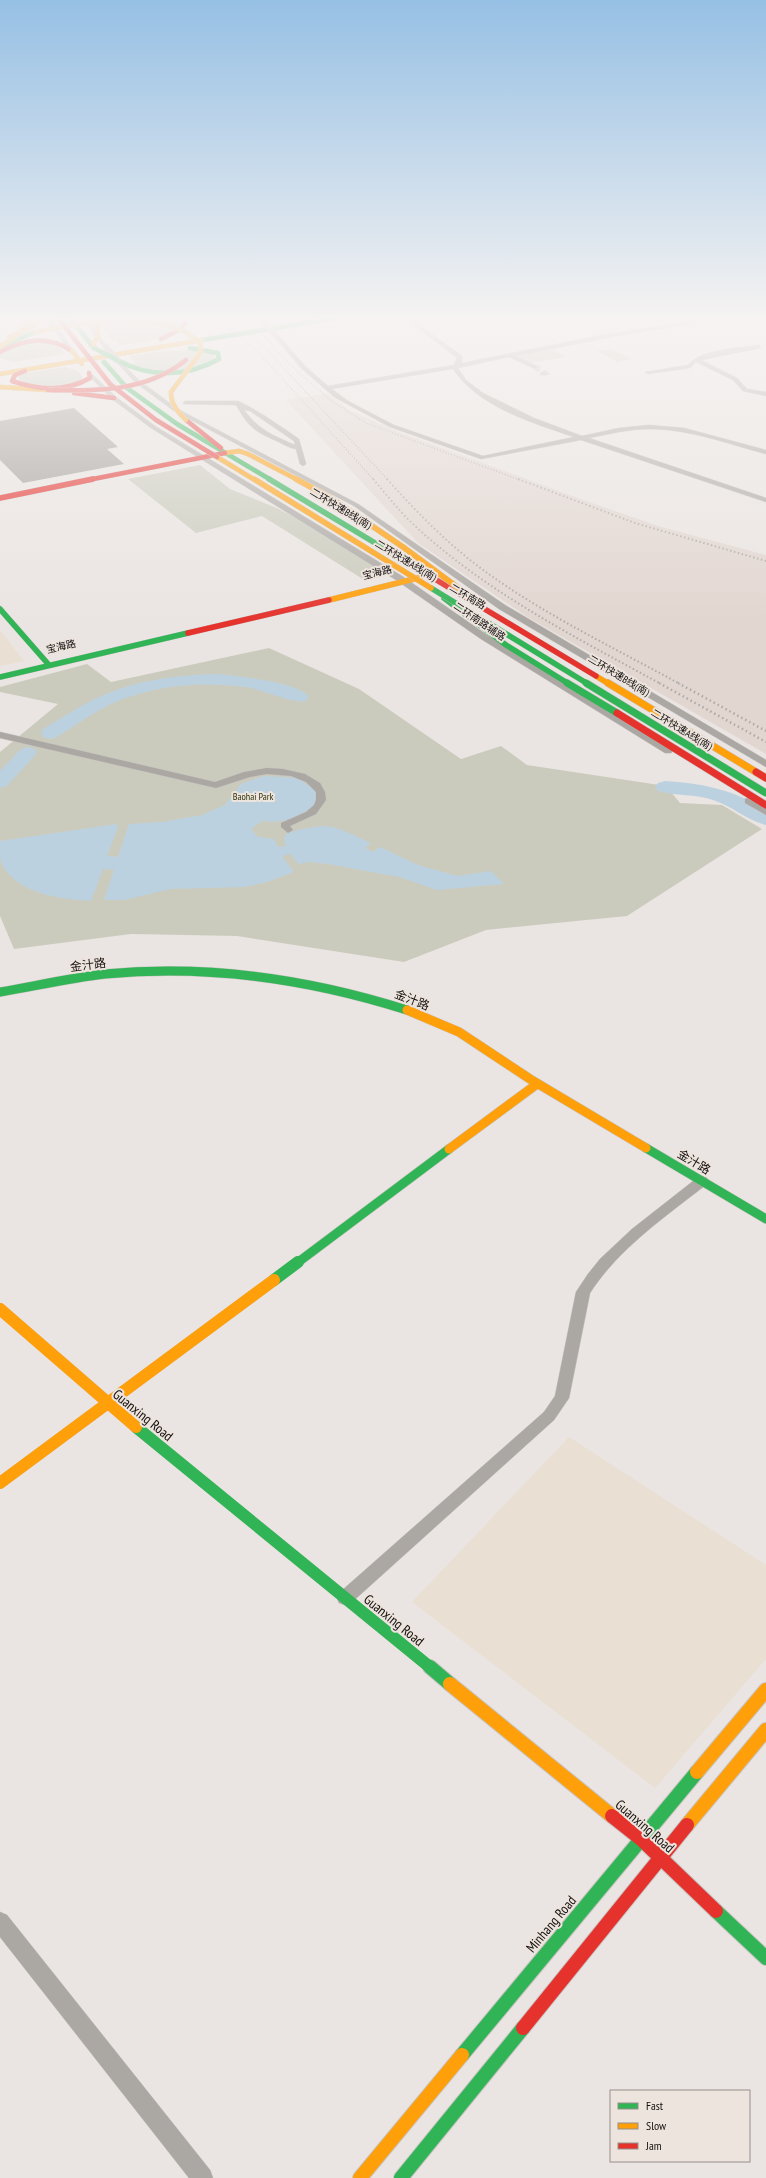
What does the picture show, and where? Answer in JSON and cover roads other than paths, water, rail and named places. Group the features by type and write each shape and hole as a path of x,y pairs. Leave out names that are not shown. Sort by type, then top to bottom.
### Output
{"main road":[{"name":"二环快速A线(南)","path":"156,420 766,791"},
{"name":"二环南路","path":"158,420 218,452 419,576 766,777"},
{"name":"二环南路","path":"169,420 218,452 766,791"},
{"name":"二环快速B线(南)","path":"172,420 218,452 501,617 766,777"},
{"path":"184,420 218,452"},
{"path":"0,494 202,457 218,452 248,452 340,503 501,617"},
{"path":"0,498 160,465"},
{"path":"419,576 494,637 766,805"},
{"name":"宝海路","path":"0,672 48,663 419,576"},
{"path":"0,609 48,663"},
{"name":"宝海路","path":"0,677 48,663"},
{"path":"706,769 766,798"},
{"name":"金汁路","path":"0,992 60,980 118,973 166,970 246,974 292,980 381,1001 420,1015 462,1033 537,1084 766,1219"},
{"path":"0,1483 537,1084"},
{"name":"Guanxing Road","path":"0,1309 107,1404 641,1839 766,1958"},
{"name":"Minhang Road","path":"360,2178 766,1690"},
{"path":"401,2178 766,1730"}],"street":[{"name":"二环南路辅路","path":"143,420 402,580 484,637 766,812"},
{"name":"二环南路辅路","path":"192,420 248,452 356,505 502,607 766,764"},
{"path":"248,420 261,432 297,448"},
{"path":"266,420 299,442 297,448 303,464"},
{"path":"380,420 392,426 483,458 628,429 667,428 766,452"},
{"path":"533,420 582,438 766,500"},
{"path":"419,576 445,568"},
{"path":"0,735 216,785 248,774 266,771 285,772 300,776 313,782 318,788 321,795 320,802 312,812 284,825 288,830"},
{"path":"345,1598 549,1416 562,1398 583,1292 590,1277 622,1247 702,1181"},
{"path":"0,1922 202,2178"}],"water":[{"path":"264,776 298,778 316,791 316,800 306,813 289,820 270,822 262,821 251,829 258,837 274,839 278,847 286,846 284,839 287,833 313,827 330,827 347,832 371,843 365,848 373,852 380,847 418,865 457,876 491,871 504,884 437,890 399,877 328,864 309,862 299,864 290,854 282,856 294,872 267,882 244,887 171,889 124,900 104,900 114,870 103,869 91,901 66,899 40,893 28,888 8,873 1,862 0,841 117,824 118,827 107,856 118,857 129,824 162,822 202,815 225,805 241,784"}],"waterway":[{"path":"50,733 77,715 105,700 132,690 160,684 189,680 218,679 246,682 274,688 300,697"},
{"path":"0,782 28,753"},
{"path":"665,787 693,789 718,795 742,804 766,819"}],"railway":[{"path":"319,420 374,480"},
{"path":"332,420 388,480"},
{"path":"361,420 366,423 520,480"},
{"path":"373,479 414,525 471,572 564,631 661,684"},
{"path":"387,479 437,531 470,560 494,578 572,626 680,684"},
{"path":"518,479 635,523 766,561"},
{"path":"659,683 766,742"},
{"path":"678,683 766,731"}],"park label":[{"name":"Baohai Park","path":"253,796"}]}
